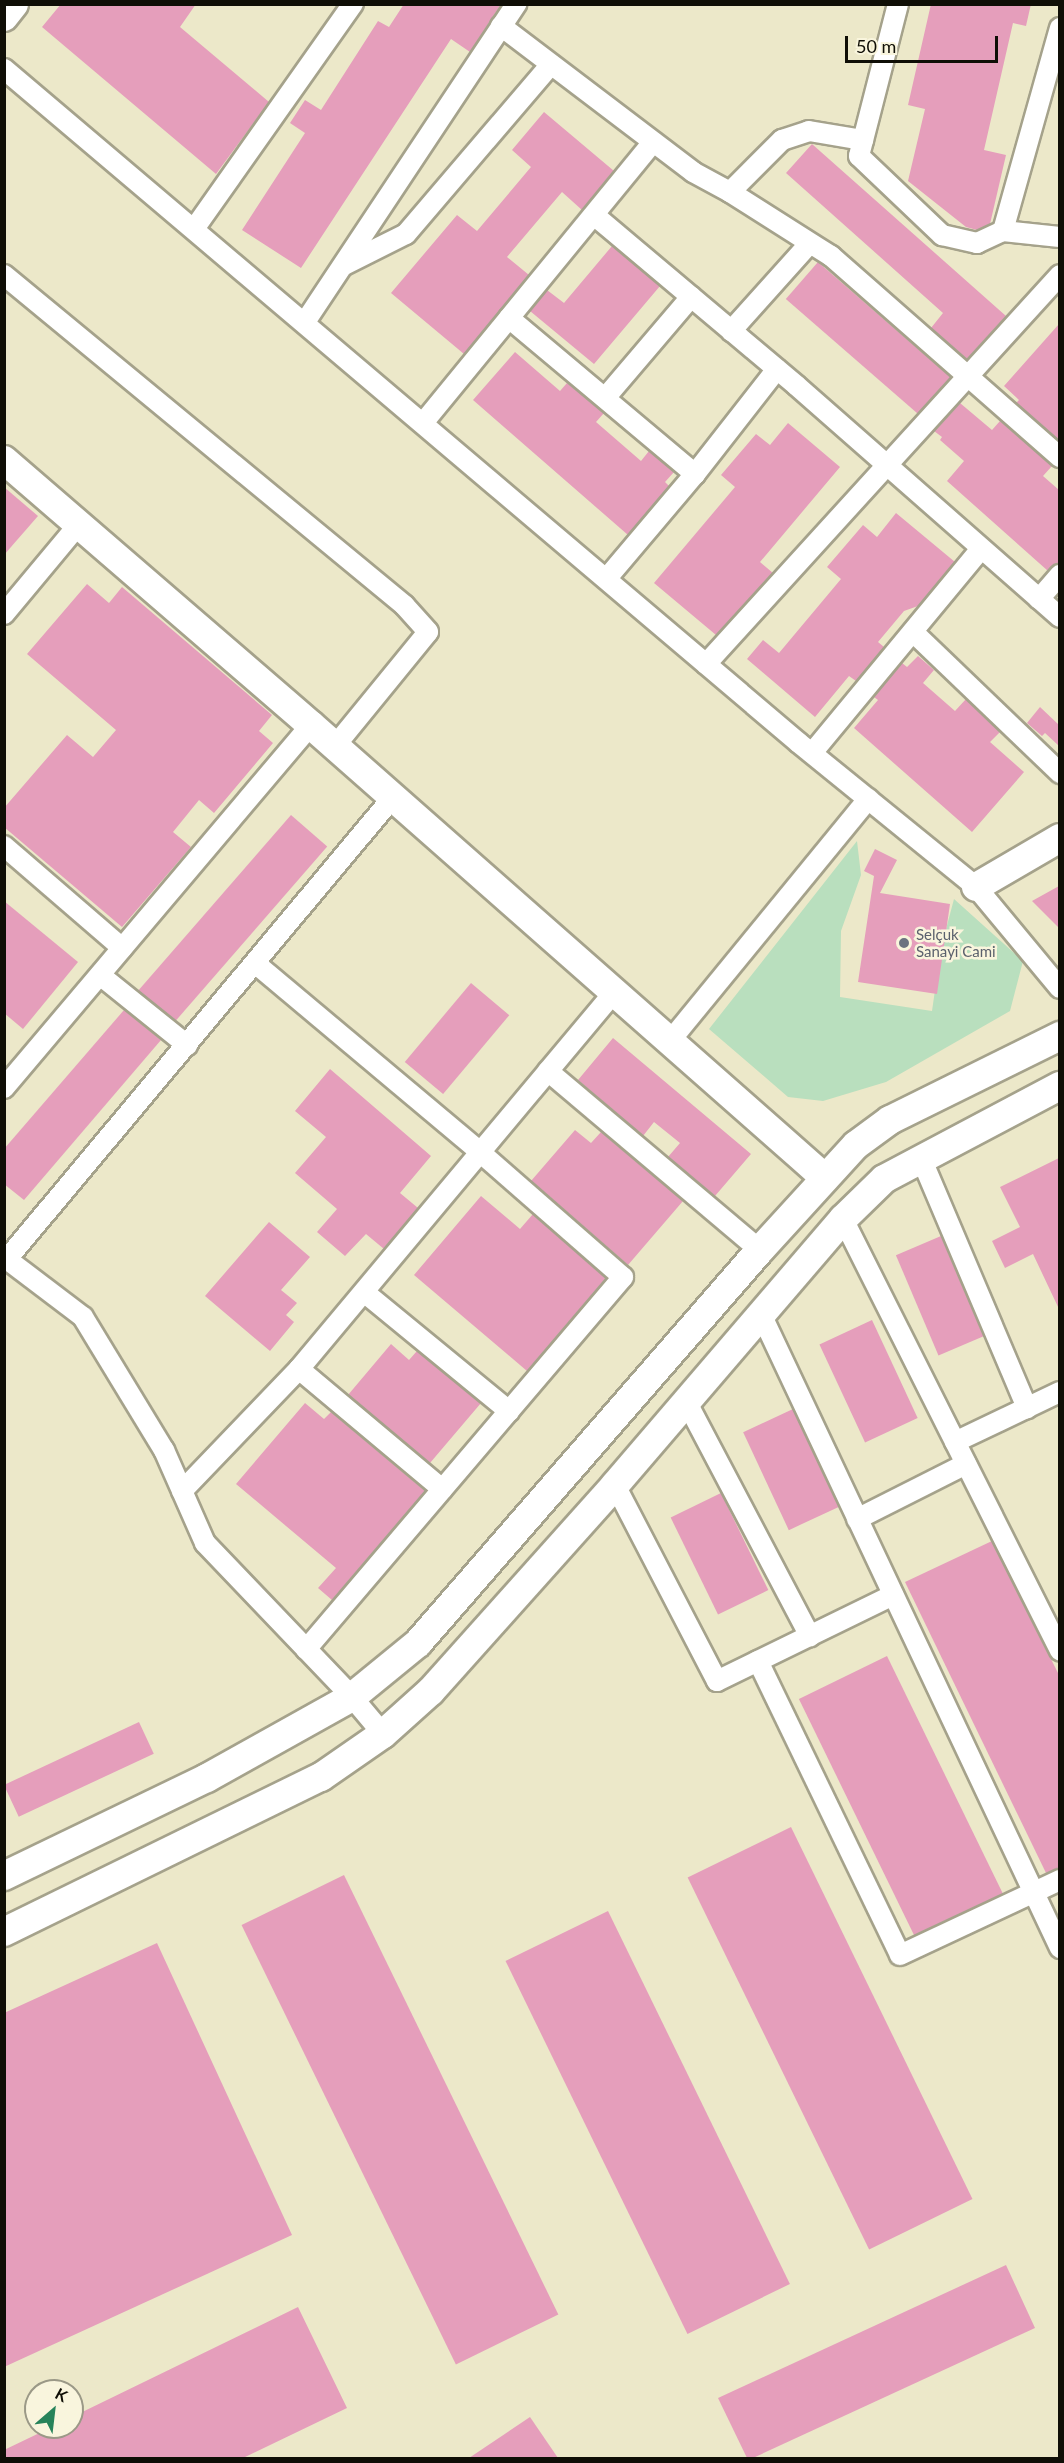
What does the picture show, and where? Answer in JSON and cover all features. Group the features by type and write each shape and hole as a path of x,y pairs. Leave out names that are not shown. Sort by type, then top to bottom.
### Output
{"street":[{"path":"4,17 14,4"},
{"path":"194,229 353,4"},
{"path":"305,322 516,4"},
{"path":"898,4 859,156 942,235 977,243 1003,231 1059,237"},
{"path":"501,26 693,172 730,192 831,256 1059,457"},
{"path":"1003,231 1059,28"},
{"path":"342,266 406,234 551,64"},
{"path":"4,69 706,664 976,887 1059,988"},
{"path":"730,192 782,140 809,131 863,140"},
{"path":"423,423 653,142"},
{"path":"594,215 777,369 1059,617"},
{"path":"731,331 810,243"},
{"path":"4,275 404,605 429,632 335,746"},
{"path":"706,664 1059,275"},
{"path":"605,398 691,297"},
{"path":"509,318 695,474"},
{"path":"607,578 695,474 777,369"},
{"path":"4,460 311,725 825,1178"},
{"path":"4,614 79,524"},
{"path":"812,753 981,549"},
{"path":"1039,599 1059,575"},
{"path":"913,632 1059,773"},
{"path":"4,1088 311,725"},
{"path":"383,1734 352,1697 205,1543 164,1450 83,1317 6,1258 393,797"},
{"path":"670,1041 868,800"},
{"path":"976,887 1059,838"},
{"path":"4,846 122,948"},
{"path":"255,963 480,1152 623,1277 306,1649"},
{"path":"100,975 187,1045"},
{"path":"182,1491 299,1369 614,992"},
{"path":"4,1876 207,1778 352,1697 418,1643 760,1250 856,1145 890,1120 1059,1036"},
{"path":"548,1071 760,1250"},
{"path":"4,1932 321,1777 383,1734 431,1690 615,1485 843,1219 884,1179 1059,1086"},
{"path":"921,1158 1027,1408"},
{"path":"843,1219 1059,1650"},
{"path":"364,1292 509,1411"},
{"path":"761,1314 1059,1948"},
{"path":"299,1369 442,1489"},
{"path":"955,1442 1059,1392"},
{"path":"686,1401 810,1636"},
{"path":"858,1519 966,1464"},
{"path":"615,1485 717,1681 893,1595"},
{"path":"758,1661 900,1955 1059,1880"}],"shaded area":[{"path":"5,5 1059,5 1059,2458 5,2458"}],"green space":[{"path":"857,841 861,875 841,931 840,997 932,1011 941,948 954,899 1023,961 1010,1011 886,1082 823,1101 788,1097 709,1029"}],"building":[{"path":"61,4 196,4 180,27 269,102 216,174 42,27"},
{"path":"404,4 501,4 470,52 451,39 301,268 242,230 305,133 290,123 305,100 321,110 378,21 389,27"},
{"path":"931,4 1031,4 1026,26 1013,23 984,150 1006,155 990,224 977,230 966,227 908,181 925,109 908,105"},
{"path":"544,112 614,171 582,210 562,192 507,257 529,275 464,354 391,293 457,215 477,231 531,167 512,150"},
{"path":"812,144 1006,316 967,359 931,328 943,313 786,173"},
{"path":"612,246 660,286 594,364 530,311 547,290 564,303"},
{"path":"818,262 951,377 919,414 786,299"},
{"path":"1059,324 1059,441 1016,403 1019,400 1004,386"},
{"path":"515,352 560,391 567,383 604,413 596,422 641,461 649,451 674,472 665,482 669,486 628,535 473,400"},
{"path":"960,403 992,430 1000,421 1052,466 1043,476 1059,490 1059,563 1048,571 947,481 964,461 940,440 942,437 934,431"},
{"path":"788,423 840,467 760,562 773,573 716,635 654,583 735,487 721,475 756,434 770,445"},
{"path":"4,487 38,516 4,555"},
{"path":"896,513 955,562 918,606 904,611 878,642 884,647 856,681 849,676 815,717 747,659 763,640 779,653 841,579 827,567 863,525 877,537"},
{"path":"87,584 109,603 122,587 272,715 259,731 273,743 214,813 199,800 173,832 191,847 122,927 4,827 4,808 67,735 93,757 116,730 27,654"},
{"path":"918,656 934,670 923,683 955,711 966,699 1000,732 990,742 1024,772 972,832 854,728 878,700 874,697 902,663 907,667"},
{"path":"1040,707 1059,725 1059,746 1045,733 1042,736 1027,723"},
{"path":"291,815 327,846 174,1022 138,991"},
{"name":"Selçuk Sanayi Cami","path":"875,849 897,860 880,893 950,904 937,994 858,982 874,876 864,871"},
{"path":"1059,886 1059,928 1032,901"},
{"path":"4,901 78,962 23,1029 4,1013"},
{"path":"471,983 509,1015 443,1094 405,1062"},
{"path":"124,1010 161,1040 24,1200 4,1184 4,1149"},
{"path":"613,1038 751,1154 715,1196 668,1157 680,1143 654,1122 643,1136 578,1080"},
{"path":"330,1069 431,1156 400,1193 418,1208 384,1249 366,1234 345,1256 317,1232 337,1209 295,1173 326,1137 295,1111"},
{"path":"575,1130 591,1143 601,1132 683,1201 628,1265 531,1181"},
{"path":"1059,1158 1059,1309 1033,1254 1005,1268 992,1241 1020,1227 1000,1187"},
{"path":"481,1196 520,1229 533,1214 606,1278 527,1371 414,1275"},
{"path":"269,1222 310,1257 281,1290 297,1303 286,1315 294,1322 270,1351 205,1296"},
{"path":"941,1236 984,1336 938,1355 896,1255"},
{"path":"872,1320 918,1418 865,1442 819,1345"},
{"path":"391,1344 409,1360 417,1351 481,1403 430,1463 348,1395"},
{"path":"305,1403 324,1419 331,1412 425,1491 332,1600 318,1588 336,1568 236,1484"},
{"path":"793,1409 839,1507 789,1530 743,1432"},
{"path":"721,1493 768,1590 718,1615 671,1518"},
{"path":"992,1541 1059,1675 1059,1868 1046,1873 905,1582"},
{"path":"887,1656 1003,1894 915,1937 799,1699"},
{"path":"139,1722 154,1754 19,1817 4,1785"},
{"path":"791,1827 972,2199 869,2250 688,1877"},
{"path":"344,1875 558,2315 456,2364 242,1925"},
{"path":"608,1911 790,2284 687,2334 506,1961"},
{"path":"157,1943 292,2235 4,2367 4,2013"},
{"path":"1006,2265 1035,2328 753,2458 747,2458 718,2398"},
{"path":"298,2307 347,2408 243,2458 4,2458 4,2450 27,2439 84,2439 84,2411"},
{"path":"530,2417 558,2458 469,2458"}],"place":[{"name":"Selçuk Sanayi Cami","path":"904,943"}]}
